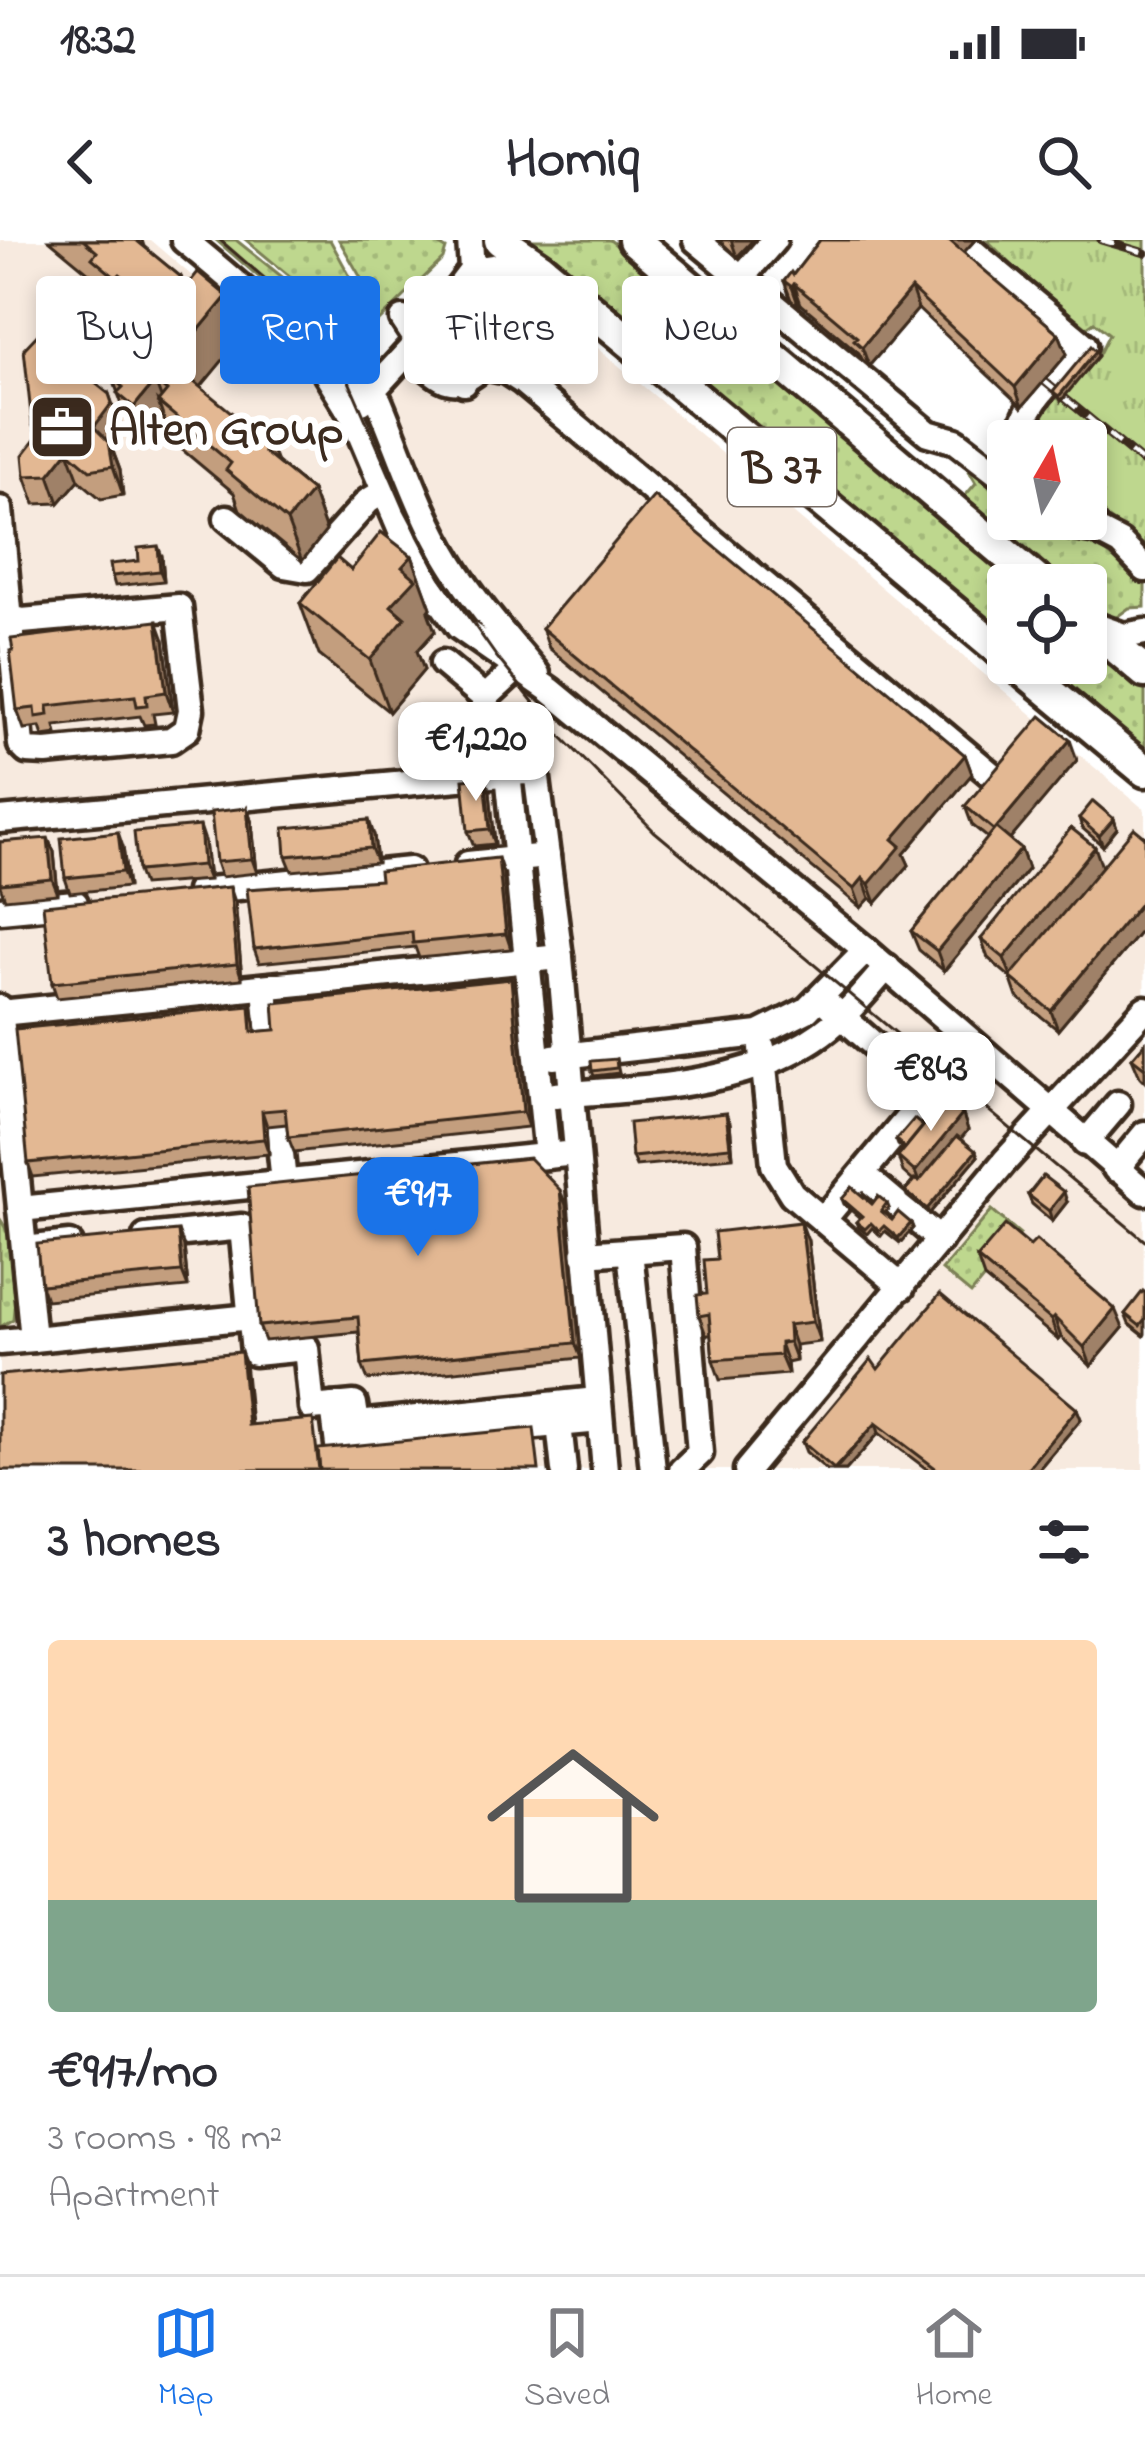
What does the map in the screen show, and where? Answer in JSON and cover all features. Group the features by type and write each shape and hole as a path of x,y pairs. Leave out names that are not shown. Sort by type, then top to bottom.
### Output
{"main road":[{"name":"B 37","path":"500,240 533,262 987,640"},
{"name":"B 37","path":"634,240 1017,564"},
{"path":"1107,640 1145,673"},
{"path":"1040,684 1145,771"}],"street":[{"path":"184,240 228,276"},
{"path":"468,276 472,270 470,240"},
{"path":"696,240 739,276"},
{"path":"743,276 774,240"},
{"path":"971,251 1084,346 1023,420"},
{"path":"472,270 533,262"},
{"path":"780,310 928,433 956,441 987,465"},
{"path":"354,421 371,390 404,361"},
{"path":"332,384 354,421 384,507 459,627 518,663 887,967 1145,1192"},
{"path":"365,384 379,401 435,534 518,663"},
{"path":"525,384 994,777"},
{"path":"226,518 284,565 307,569 368,501 384,507"},
{"path":"0,509 12,618 17,735 28,751 171,740 187,730 191,710 179,607 22,621 12,618"},
{"path":"1106,540 1119,556 1140,565"},
{"path":"459,627 477,628 487,615"},
{"path":"1107,630 1124,636 1145,632"},
{"path":"442,663 485,698 518,663"},
{"path":"0,820 536,771 560,957 605,1470"},
{"path":"508,773 527,961 530,1059 541,1096 547,1156"},
{"path":"164,894 547,856"},
{"path":"0,910 94,901"},
{"path":"530,1059 759,1034 822,998 866,950"},
{"path":"33,1339 13,1195 19,1113 0,1011 560,957"},
{"path":"541,1096 657,1087 766,1063 798,1048 842,1017 887,967"},
{"path":"265,987 270,1046"},
{"path":"822,998 929,1093 823,1220"},
{"path":"747,1470 940,1240 1145,1010"},
{"path":"759,1034 766,1063 774,1165 792,1194 902,1287"},
{"path":"653,1048 657,1087"},
{"path":"1085,1143 1118,1104"},
{"path":"278,1125 284,1182"},
{"path":"1117,1168 1145,1134"},
{"path":"13,1195 284,1182 576,1153"},
{"path":"862,1174 940,1240"},
{"path":"129,1238 242,1227 254,1353 306,1348 313,1408 354,1404 357,1424 460,1412 598,1410"},
{"path":"24,1249 87,1243"},
{"path":"584,1254 683,1246 700,1453 682,1470"},
{"path":"630,1251 652,1470"},
{"path":"0,1342 251,1317"},
{"path":"334,1406 338,1445 559,1424 598,1410"},
{"path":"559,1424 564,1470"},
{"path":"352,1444 355,1470"}],"shaded area":[{"path":"0,240 150,240 192,276 36,276 36,384 196,384 196,279 220,300 220,384 319,384 362,421 404,376 404,384 598,384 598,348 622,368 622,384 641,384 987,677 987,684 996,684 1145,810 1143,1470 0,1470"}],"green space":[{"path":"216,240 236,240 281,276 258,276"},
{"path":"246,240 330,240 350,276 289,276"},
{"path":"339,240 430,240 446,249 443,259 425,276 404,276 404,297 380,320 380,276 360,276"},
{"path":"528,240 610,240 653,276 622,276 622,322 598,303 598,276 564,276 524,244"},
{"path":"987,240 1145,240 1145,546 1107,518 1107,420 1038,420 1098,356 1109,334 1094,322 1087,327 1024,277"},
{"path":"780,382 999,564 987,564 987,625 818,477 701,384"},
{"path":"973,463 987,475 987,516 964,497 976,483 965,464"},
{"path":"1015,540 1092,541 1145,584 1145,607 1129,608 1114,619 1107,614 1107,564 1043,564"},
{"path":"1107,656 1145,688 1145,756 1058,684 1107,684"},
{"path":"992,1210 1020,1234 971,1294 942,1270"},
{"path":"0,1219 10,1240 15,1281 13,1319 0,1327"}],"building":[{"path":"83,240 136,240 180,276 114,276 92,258 97,252"},
{"path":"820,240 949,240 1059,334 1015,387 911,289 862,347 854,340 857,337 794,284 784,281"},
{"path":"198,272 220,290 220,304 196,334"},
{"path":"36,336 36,384 96,384 109,394 112,403 94,427 109,442 113,466 90,470 68,451 49,475 25,476 23,455 41,432 32,424 24,349"},
{"path":"1091,346 1096,351 1059,396 1053,392"},
{"path":"119,384 153,384 134,407 117,393 123,387"},
{"path":"159,384 196,384 270,444 264,452 312,491 287,521 226,470 231,463 158,402 167,391"},
{"path":"654,496 965,755 893,839 901,846 869,884 863,878 854,889 542,628"},
{"path":"381,532 412,556 402,567 416,579 391,606 405,618 370,660 300,603 337,558 351,570"},
{"path":"158,546 160,571 112,576 110,564 139,561 138,548"},
{"path":"157,621 166,692 146,695 147,705 137,706 135,696 48,706 49,715 36,717 35,708 17,710 11,639"},
{"path":"1041,716 1070,740 996,828 1021,849 937,951 911,931 994,830 965,806"},
{"path":"485,777 490,829 468,831 463,779"},
{"path":"1093,801 1114,819 1099,836 1079,818"},
{"path":"247,808 252,859 216,862 211,812"},
{"path":"369,820 371,848 286,856 284,828"},
{"path":"200,826 203,865 138,871 134,832"},
{"path":"1071,828 1095,847 1004,958 981,939"},
{"path":"1134,828 1145,837 1145,898 1051,1011 1010,977"},
{"path":"118,832 123,872 65,878 61,838"},
{"path":"48,838 52,879 0,884 0,842"},
{"path":"498,858 506,934 413,943 412,932 254,949 247,889 380,880 379,871"},
{"path":"230,887 237,964 52,983 43,905"},
{"path":"511,979 523,1112 288,1137 285,1109 262,1111 264,1139 28,1163 15,1029 250,1006 252,1032 276,1030 274,1003"},
{"path":"1145,1043 1145,1068 1132,1058"},
{"path":"616,1059 617,1068 592,1071 591,1061"},
{"path":"948,1096 960,1106 956,1110 962,1115 915,1172 898,1157"},
{"path":"726,1113 730,1147 632,1157 629,1123"},
{"path":"914,1119 923,1126 905,1148 896,1140"},
{"path":"957,1136 976,1151 927,1209 905,1191 915,1179 919,1182"},
{"path":"529,1158 560,1190 575,1343 362,1365 358,1317 259,1326 248,1187"},
{"path":"1043,1176 1064,1192 1049,1211 1028,1195"},
{"path":"852,1187 872,1204 878,1196 887,1203 881,1211 892,1220 898,1212 911,1223 898,1238 884,1226 879,1231 871,1223 865,1229 856,1222 862,1216 842,1199"},
{"path":"801,1222 813,1322 788,1325 789,1342 780,1343 780,1355 713,1360 709,1314 699,1316 697,1295 707,1294 704,1260 717,1259 714,1232"},
{"path":"1005,1225 1030,1246 1036,1240 1115,1309 1084,1347 1054,1317 1051,1320 977,1258"},
{"path":"178,1231 182,1272 41,1285 37,1244"},
{"path":"1143,1291 1145,1320 1140,1326 1125,1314"},
{"path":"940,1294 1077,1409 1026,1470 938,1470 876,1423 834,1469 802,1442 871,1359 878,1369"},
{"path":"241,1352 248,1425 313,1419 319,1470 0,1470 0,1375"},
{"path":"534,1428 539,1470 320,1470 318,1449"}],"tram line":[{"path":"220,240 328,333 404,508 441,578 560,735 654,831 1145,1241"}],"railway":[{"path":"1101,240 1145,253"},
{"path":"1044,381 1145,464"}],"place":[{"name":"Alten Group","path":"62,427"}]}
